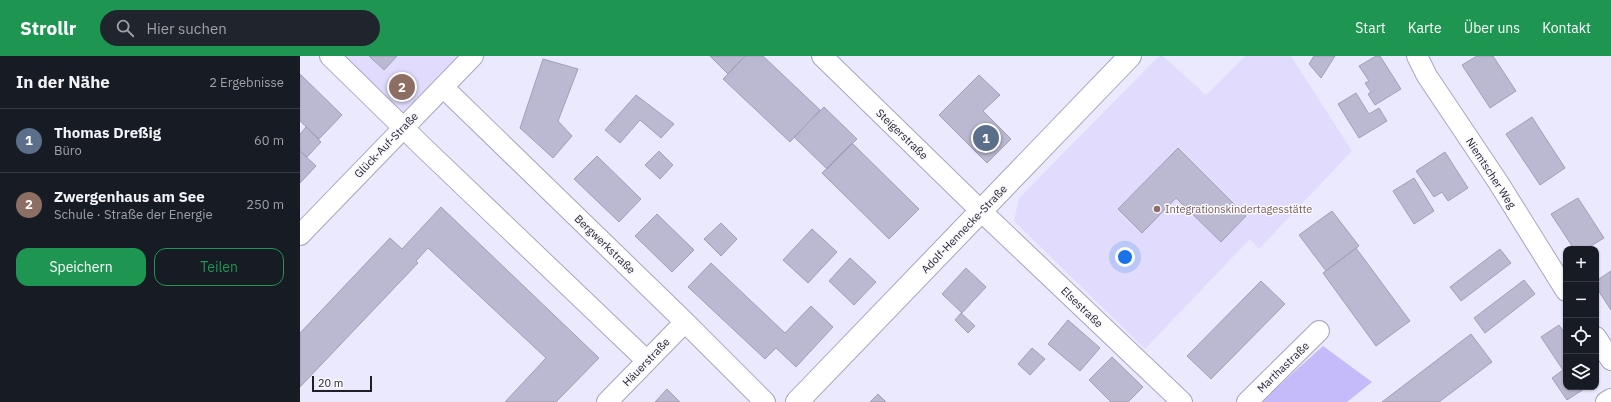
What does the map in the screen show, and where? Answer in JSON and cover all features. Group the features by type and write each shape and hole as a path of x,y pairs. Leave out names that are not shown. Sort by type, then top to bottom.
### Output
{"street":[{"path":"330,56 647,360"},
{"name":"Glück-Auf-Straße","path":"300,235 473,56"},
{"name":"Steigerstraße","path":"822,56 981,211"},
{"name":"Adolf-Hennecke-Straße","path":"797,402 1130,56"},
{"name":"Niemtscher Weg","path":"1417,56 1427,76 1498,182 1563,286"},
{"name":"Bergwerkstraße","path":"444,87 685,322 764,402"},
{"name":"Elsestraße","path":"981,211 1182,402"},
{"name":"Häuerstraße","path":"607,402 685,322"},
{"name":"Marthastraße","path":"1247,402 1320,331"},
{"path":"1599,342 1611,360"},
{"path":"1606,402 1611,399"}],"shaded area":[{"path":"340,56 460,56 404,119"},
{"name":"Integrationskindertagesstätte","path":"1159,56 1163,56 1206,95 1245,56 1291,56 1352,151 1259,249 1250,239 1145,349 1014,221 1019,198"},
{"path":"1323,346 1372,382 1347,402 1261,402"}],"building":[{"path":"369,56 397,56 384,70"},
{"path":"710,56 745,56 728,74"},
{"path":"745,56 763,56 820,110 790,142 723,79"},
{"path":"1314,56 1335,56 1321,78 1309,64"},
{"path":"1376,56 1380,56 1401,89 1375,105 1368,94 1371,92 1365,83 1369,81 1359,66"},
{"path":"1477,56 1493,56 1516,91 1490,108 1462,65"},
{"path":"543,59 578,69 558,121 572,136 553,158 520,128"},
{"path":"300,74 342,115 319,139 300,121"},
{"path":"979,75 1000,95 983,111 1011,139 987,163 939,115"},
{"path":"1356,93 1369,114 1379,108 1387,121 1359,138 1338,104"},
{"path":"636,95 674,124 661,138 640,120 620,143 605,130"},
{"path":"824,107 857,139 827,169 794,137"},
{"path":"1532,117 1565,168 1540,185 1506,134"},
{"path":"306,127 321,142 307,157 300,151 300,134"},
{"path":"852,143 919,209 889,239 822,173"},
{"path":"1178,148 1246,216 1221,242 1176,198 1142,233 1118,209"},
{"path":"300,151 316,166 300,183"},
{"path":"659,151 673,165 660,179 645,165"},
{"path":"1445,152 1468,188 1448,201 1442,192 1434,197 1416,171"},
{"path":"597,156 641,199 619,222 574,179"},
{"path":"1414,178 1434,211 1414,224 1393,191"},
{"path":"1578,198 1604,238 1591,246 1572,246 1551,214"},
{"path":"441,207 599,358 556,402 505,402 546,358 428,248 416,261 418,263 300,387 300,333 390,238 402,249"},
{"path":"1332,211 1359,246 1326,271 1299,235"},
{"path":"657,214 694,250 672,272 635,236"},
{"path":"721,223 737,239 721,256 704,239"},
{"path":"812,229 837,252 808,283 783,260"},
{"path":"1356,248 1410,321 1376,346 1323,273"},
{"path":"1500,249 1511,263 1461,301 1450,287"},
{"path":"850,258 876,282 854,305 829,281"},
{"path":"711,263 785,333 811,306 833,327 796,367 776,348 765,359 688,287"},
{"path":"966,268 986,287 962,313 942,294"},
{"path":"1611,271 1611,310 1599,292 1599,279"},
{"path":"1524,280 1535,294 1485,333 1474,318"},
{"path":"1261,281 1285,304 1211,379 1187,356"},
{"path":"961,313 975,326 968,333 955,320"},
{"path":"1068,320 1100,348 1080,371 1048,344"},
{"path":"1559,325 1563,331 1563,370 1541,337"},
{"path":"1471,334 1492,362 1439,402 1382,402"},
{"path":"1032,348 1045,359 1030,375 1018,364"},
{"path":"1112,357 1143,387 1128,402 1111,402 1089,380"},
{"path":"1563,370 1563,390 1582,390 1567,400 1552,378"},
{"path":"667,389 680,402 655,402"},
{"path":"878,394 886,402 870,402"}],"place":[{"name":"Zwergenhaus am See","path":"402,87"},
{"name":"Thomas Dreßig","path":"986,138"},
{"name":"Integrationskindertagesstätte","path":"1157,209"}]}
